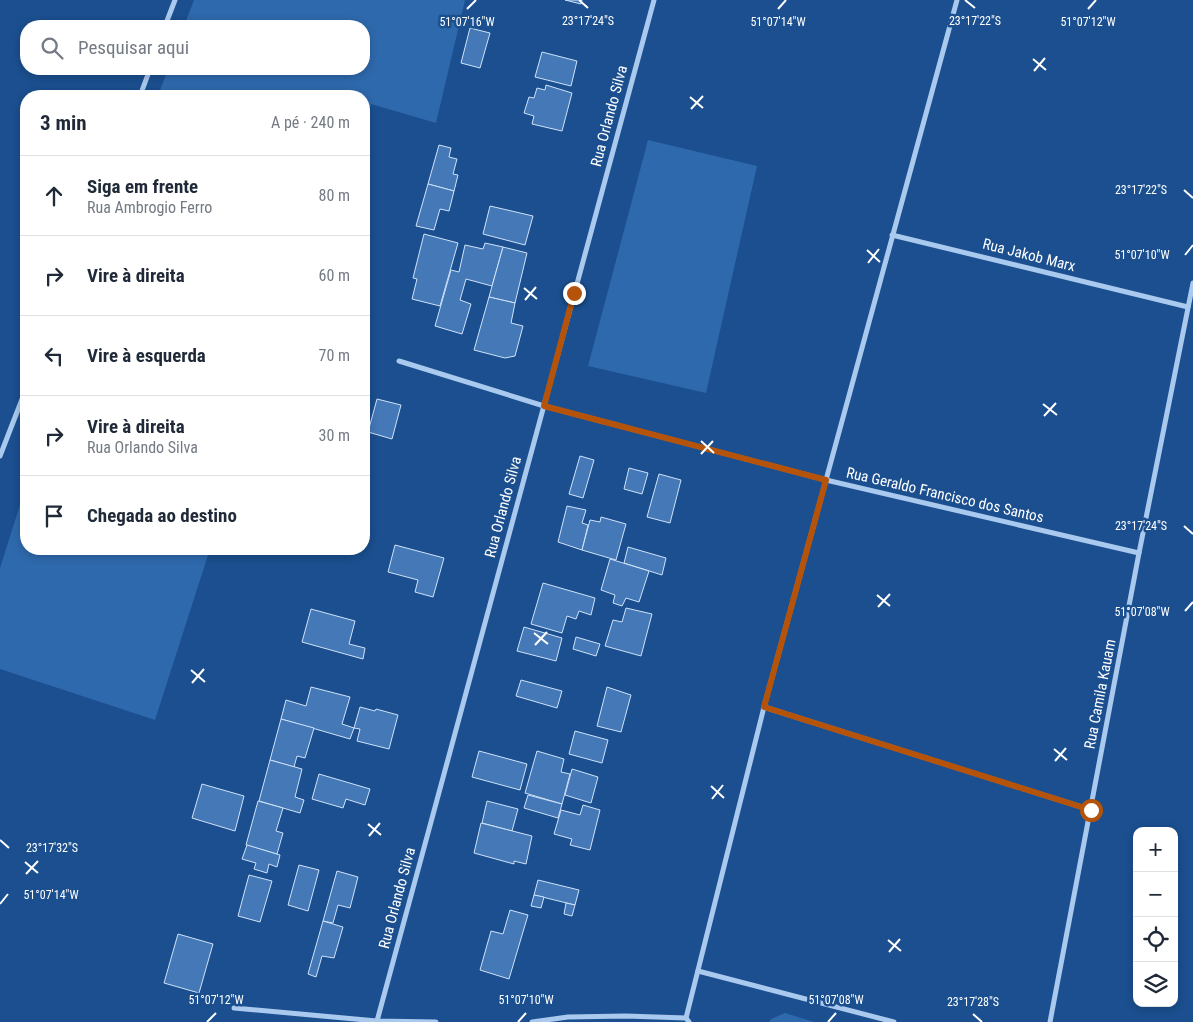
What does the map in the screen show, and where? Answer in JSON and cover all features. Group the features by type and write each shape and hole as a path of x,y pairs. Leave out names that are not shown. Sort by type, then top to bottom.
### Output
{"street":[{"path":"167,20 175,0"},
{"name":"Rua Orlando Silva","path":"377,1021 654,0"},
{"path":"532,1022 568,1017 597,1016 688,1020 698,971 764,707 957,0"},
{"path":"142,90 148,75"},
{"name":"Rua Jakob Marx","path":"892,236 1188,307"},
{"name":"Rua Camila Kauam","path":"1050,1022 1139,553 1193,283"},
{"name":"Rua Geraldo Francisco dos Santos","path":"398,361 544,406 826,480 1139,553"},
{"path":"0,456 20,404"},
{"path":"764,707 1091,810"},
{"path":"698,971 894,1022"},
{"path":"234,1008 377,1021 436,1022"}],"shaded area":[{"path":"194,0 465,0 436,123 371,104 370,107 370,90 160,90 166,75 370,75 370,20 186,20"},
{"path":"648,140 757,166 706,393 588,366"},
{"path":"20,505 20,555 208,555 155,720 0,669 0,568"},
{"path":"785,1013 814,1022 769,1022 771,1019"}],"building":[{"path":"565,0 582,0 581,4"},
{"path":"470,28 490,33 480,68 461,63"},
{"path":"542,52 577,61 571,86 535,77"},
{"path":"546,85 572,93 562,131 532,124 534,116 524,113 529,97 534,98 537,88 545,90"},
{"path":"439,145 451,148 449,157 457,159 453,174 458,175 454,191 428,184"},
{"path":"428,184 454,191 449,211 440,209 434,230 416,226"},
{"path":"490,206 533,216 525,245 483,234"},
{"path":"424,234 458,243 440,306 412,299 417,279 413,278"},
{"path":"485,243 503,247 492,286 466,279 460,300 471,304 462,334 435,326 451,270 459,272 465,245 483,249"},
{"path":"503,247 527,253 515,303 489,297"},
{"path":"489,297 515,303 511,323 523,326 515,356 505,358 474,350"},
{"path":"377,399 401,405 392,439 370,433 370,425"},
{"path":"580,456 594,460 583,498 569,494"},
{"path":"629,468 648,473 642,494 624,489"},
{"path":"659,474 681,480 670,523 647,517"},
{"path":"567,506 586,510 582,523 588,525 582,550 558,542"},
{"path":"601,517 626,524 616,560 582,550 590,520 600,522"},
{"path":"395,545 444,558 433,597 415,592 418,580 388,572"},
{"path":"628,547 666,558 662,575 624,563"},
{"path":"610,559 649,571 639,602 626,598 622,606 613,603 615,595 601,590"},
{"path":"543,583 595,598 591,615 579,611 576,619 567,616 562,633 531,624"},
{"path":"626,608 652,614 641,656 605,646 613,620 622,622"},
{"path":"311,609 355,621 349,644 365,648 363,659 302,642"},
{"path":"524,627 562,638 556,661 517,651"},
{"path":"576,637 600,644 596,656 573,649"},
{"path":"521,680 562,691 557,708 516,696"},
{"path":"311,687 350,697 342,724 354,728 350,739 281,719 286,700 306,706"},
{"path":"607,687 631,695 621,732 597,726"},
{"path":"360,707 398,715 389,749 357,741 360,729 354,728"},
{"path":"281,719 314,728 305,758 297,756 294,767 270,760"},
{"path":"575,731 608,740 602,763 569,754"},
{"path":"479,751 527,764 520,790 472,777"},
{"path":"537,751 564,759 561,772 570,774 562,804 525,793"},
{"path":"270,760 302,769 295,797 304,800 300,813 259,801"},
{"path":"572,769 598,777 591,803 565,795"},
{"path":"319,774 370,789 365,805 346,799 343,808 312,799"},
{"path":"202,784 244,796 235,831 192,818"},
{"path":"528,795 562,804 558,818 524,808"},
{"path":"258,801 283,808 276,831 283,833 277,854 246,845"},
{"path":"487,801 518,809 512,831 482,823"},
{"path":"583,805 600,810 590,850 570,845 572,839 554,834 561,810 580,815"},
{"path":"481,823 532,836 526,864 514,861 514,864 474,853"},
{"path":"247,845 280,855 277,867 269,864 267,873 254,869 256,863 242,859"},
{"path":"299,865 319,870 308,911 288,905"},
{"path":"337,871 358,877 350,908 338,905 333,923 323,921"},
{"path":"249,875 272,881 260,922 238,916"},
{"path":"538,880 579,890 575,905 534,895"},
{"path":"534,895 544,897 541,908 531,906"},
{"path":"566,903 575,905 572,916 564,914"},
{"path":"510,910 528,915 509,979 480,970 491,931 503,934"},
{"path":"323,921 343,927 334,958 322,956 316,977 308,974"},
{"path":"178,934 213,944 199,993 164,983"}],"route":[{"path":"574,293 544,406 826,480 764,707 1091,810"}]}
